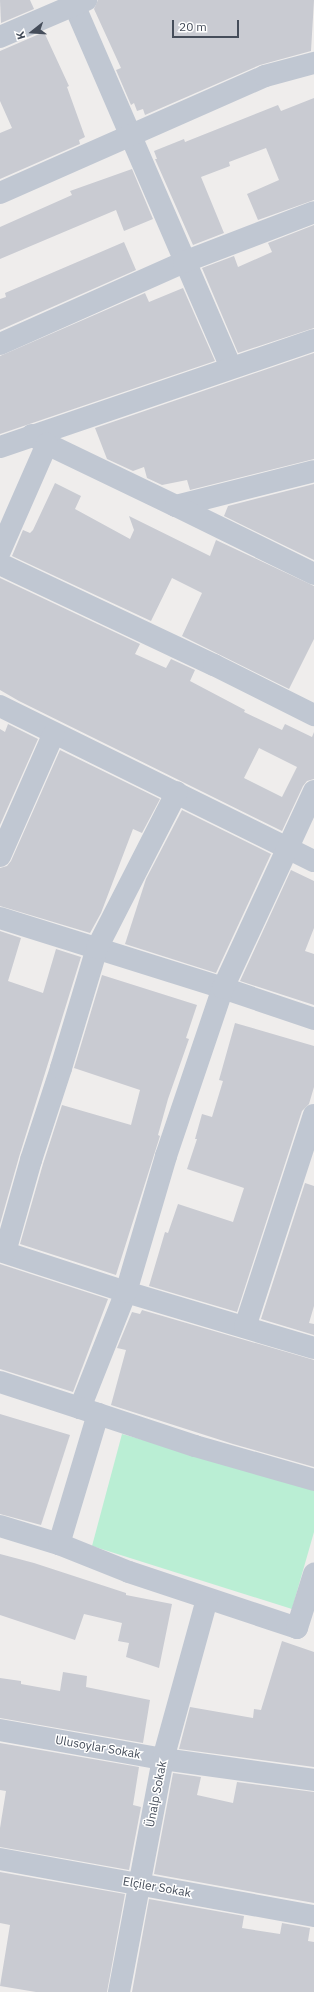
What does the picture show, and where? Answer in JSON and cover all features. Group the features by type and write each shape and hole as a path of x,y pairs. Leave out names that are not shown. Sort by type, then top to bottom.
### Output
{"street":[{"path":"0,37 77,2 184,262 216,329 231,367"},
{"path":"0,193 265,76 314,63"},
{"path":"0,344 184,262 314,212"},
{"path":"0,447 39,440 231,367 314,340"},
{"path":"39,440 314,574"},
{"path":"0,551 39,440"},
{"path":"176,506 314,471"},
{"path":"0,564 214,665 314,715"},
{"path":"0,706 54,734 177,792 314,861"},
{"path":"0,856 54,734"},
{"path":"58,1544 89,1411 166,1156 223,988 314,791"},
{"path":"177,792 97,948 62,1068 31,1160 3,1252 126,1292 314,1348"},
{"path":"0,918 223,988 314,1019"},
{"path":"245,1327 314,1115"},
{"path":"0,1382 195,1446 314,1480"},
{"path":"0,1526 58,1544 129,1572 207,1599 306,1630 314,1574"},
{"name":"Ünalp Sokak","path":"120,1992 163,1759 207,1599"},
{"name":"Ulusoylar Sokak","path":"0,1730 163,1759 314,1780"},
{"name":"Elçiler Sokak","path":"0,1859 314,1916"}],"green space":[{"path":"122,1434 314,1488 314,1532 292,1609 92,1546"}],"building":[{"path":"0,0 30,0 34,9 1,23"},
{"path":"98,0 314,0 311,51 260,65 145,115 143,109 137,111 134,103 131,105 116,70 121,68 94,9"},
{"path":"44,32 69,86 67,87 85,137 79,140 80,144 0,179 0,133 12,128 0,101 0,51"},
{"path":"314,98 314,200 258,220 247,194 279,180 266,148 229,162 230,166 201,177 224,233 193,245 155,159 157,159 154,151 184,139 185,142 278,105 281,111"},
{"path":"132,169 153,219 124,231 116,210 0,259 0,227 72,195 70,191"},
{"path":"314,225 314,328 238,353 202,268 234,256 238,267 272,252 268,243"},
{"path":"124,242 136,270 0,330 0,299 6,297 5,293"},
{"path":"183,288 215,361 0,434 0,356 145,293 149,302"},
{"path":"314,353 314,459 190,490 187,480 162,485 147,478 144,467 133,471 107,459 95,428"},
{"path":"55,483 81,496 75,509 130,539 134,530 129,516 210,556 216,540 314,586 314,639 289,689 182,636 202,593 172,578 151,621 12,556 23,530 30,533 33,530"},
{"path":"314,484 314,560 224,516 228,506"},
{"path":"0,578 140,644 135,654 166,668 171,659 195,670 190,681 245,710 244,712 282,730 285,724 312,737 314,732 314,779 307,781 303,786 282,831 19,701 0,690","holes":["259,748 297,767 282,797 244,778"]},
{"path":"8,724 38,739 0,825 0,729 5,732"},
{"path":"60,750 160,799 142,833 133,829 101,913 90,933 0,906 0,868 7,866 11,861"},
{"path":"182,810 271,854 216,973 125,944 146,879"},
{"path":"291,870 314,881 314,928 305,951 314,954 314,1005 240,981"},
{"path":"0,931 21,938 8,981 43,993 56,949 81,957 19,1157 0,1224"},
{"path":"102,975 197,1005 186,1038 189,1039 168,1099 158,1135 160,1136 116,1275 20,1244 62,1105 131,1125 140,1090 74,1068"},
{"path":"235,1023 314,1046 314,1087 309,1104 302,1111 237,1312 149,1286 165,1232 168,1233 178,1204 233,1222 244,1188 187,1169 197,1139 195,1139 202,1114 212,1117 223,1081 219,1080"},
{"path":"305,1183 314,1186 314,1306 309,1323 314,1324 314,1335 261,1319"},
{"path":"0,1264 108,1299 73,1392 0,1369"},
{"path":"142,1310 314,1360 314,1467 233,1444 111,1405 126,1350 117,1348 132,1312 140,1314"},
{"path":"0,1414 70,1435 41,1525 0,1514"},
{"path":"0,1554 34,1563 126,1593 126,1595 172,1604 159,1668 126,1657 129,1643 118,1641 122,1623 84,1614 75,1640 0,1615"},
{"path":"282,1641 314,1652 314,1767 179,1749 190,1707 253,1718 254,1709 261,1710"},
{"path":"63,1672 87,1676 86,1687 150,1700 143,1743 0,1718 0,1678 21,1681 21,1684 60,1691"},
{"path":"0,1743 139,1767 133,1805 141,1807 129,1870 0,1847 0,1828 6,1791 0,1790"},
{"path":"173,1773 201,1777 197,1795 233,1803 237,1782 314,1792 314,1903 154,1874"},
{"path":"0,1872 125,1894 107,1992 36,1992 0,1986 10,1925 0,1923"},
{"path":"149,1899 244,1916 242,1928 280,1934 282,1923 310,1928 308,1941 314,1942 314,1992 132,1992"}]}
